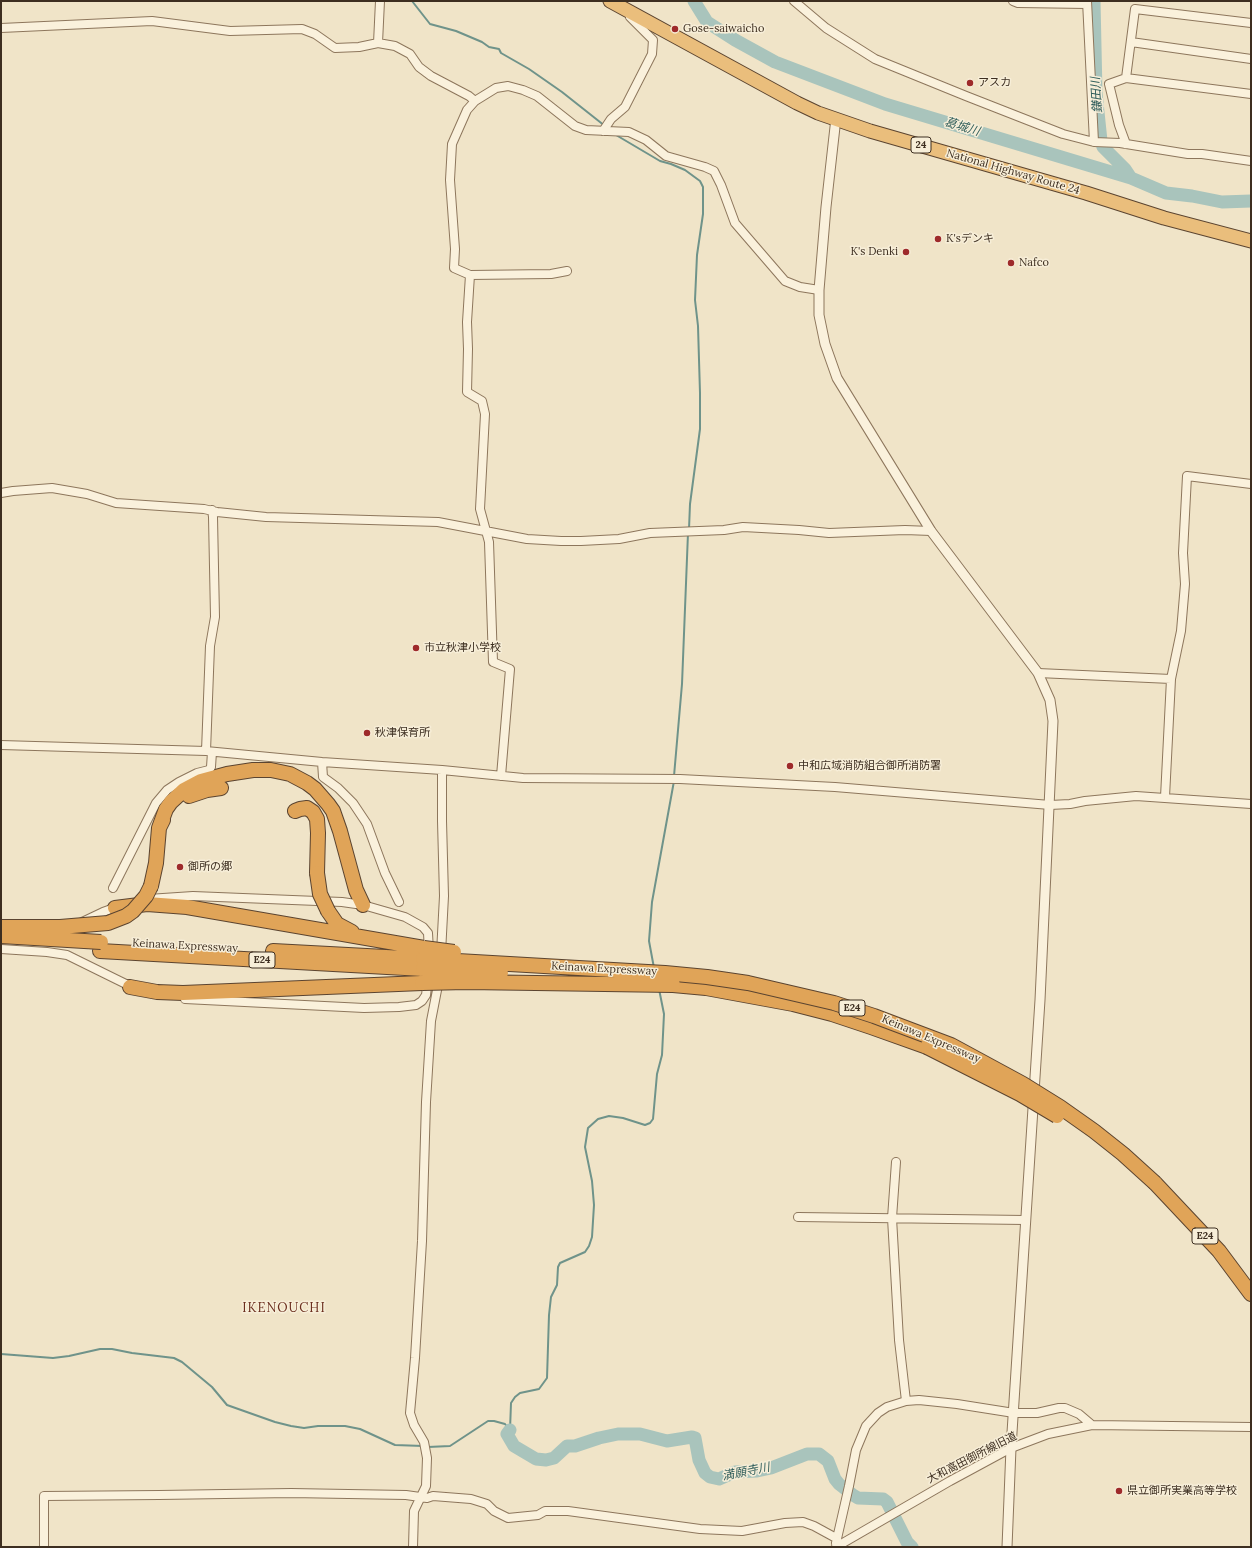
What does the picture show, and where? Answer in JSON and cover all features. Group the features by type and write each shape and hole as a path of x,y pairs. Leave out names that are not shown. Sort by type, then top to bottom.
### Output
{"highway":[{"name":"National Highway Route 24","path":"615,4 818,113 870,131 1086,193 1164,218 1251,241"},
{"path":"1,927 60,927 108,923 126,916 133,911 146,896 151,886 156,863 159,828 166,809 177,795 192,785 227,774 263,770 290,774 315,789 328,804 340,831 356,890 363,905"},
{"path":"159,828 169,811 182,800 207,790 221,788"},
{"path":"340,831 331,818 317,807 304,805 295,811 307,808 313,812 317,819 317,873 320,894 328,911 337,924 351,932 424,958"},
{"path":"115,908 140,905 171,905 367,938"},
{"name":"Keinawa Expressway","path":"1,936 101,947"},
{"name":"Keinawa Expressway","path":"1,945 424,958 493,958 502,963 707,977 748,983 834,1003 874,1016 951,1046 1023,1084 1060,1106 1123,1154 1155,1183 1219,1251 1251,1294"},
{"name":"Keinawa Expressway","path":"424,958 609,979 706,988 793,1004 832,1014 927,1047 996,1081 1055,1114 1089,1136 1155,1183"},
{"path":"130,986 157,992 183,993 467,982 673,985"}],"street":[{"path":"378,43 380,1"},
{"path":"794,1 826,28 876,59 1063,134 1094,142 1123,144 1188,154 1202,154 1251,161"},
{"path":"1013,1 1018,3 1087,2 1094,142"},
{"path":"605,129 624,107 652,54 653,40 615,4"},
{"path":"1126,78 1135,9 1251,23"},
{"path":"1,28 152,21 230,31 302,29 315,34 335,48 359,47 378,43 395,46 410,54 419,67 431,76 469,96 475,101"},
{"path":"1131,42 1251,59"},
{"path":"1123,144 1109,84 1126,78 1251,94"},
{"path":"567,271 551,274 470,274 454,268 456,249 450,180 452,144 467,110 475,101 496,88 508,86 523,90 537,96 575,126 586,130 605,129 618,132 629,132 646,140 666,156 714,171 735,223 785,281 819,290"},
{"path":"836,118 826,207 819,290 819,315 825,344 837,378 931,532 1038,673 1050,700 1053,721 1040,1000 1014,1413 1010,1448 1006,1547"},
{"path":"470,274 467,322 467,392 482,401 485,414 480,509 489,542 493,662 510,669 501,776"},
{"path":"1165,797 1171,679 1181,631 1185,584 1183,553 1187,476 1251,484"},
{"path":"1,493 52,488 87,494 116,503 212,510 217,512 266,517 438,522 527,538 581,541 618,539 650,533 724,530 743,527 829,533 905,530 931,532"},
{"path":"113,888 156,803 167,790 179,782 198,773 209,770 212,767 209,752 210,646 215,617 212,510"},
{"path":"1038,673 1171,679"},
{"path":"1,745 209,752 322,762 442,770 523,778 583,780 680,779 835,788 1050,805 1136,796 1251,804"},
{"path":"322,762 323,777 338,788 353,803 367,824 384,873 399,902"},
{"path":"413,1547 414,1511 426,1486 427,1458 424,1442 414,1425 410,1413 422,1241 426,1102 431,1021 438,988 444,896 442,770"},
{"path":"1,931 47,932 68,928 115,908 149,899 194,896 335,901 363,905 405,917 423,927 428,933 430,941 427,989 426,995 422,1000 416,1005 364,1008 206,1001 165,996 145,992 79,960 57,953 1,949"},
{"path":"79,960 73,953 71,943 73,932 80,923"},
{"path":"896,1162 892,1218 899,1340 906,1400"},
{"path":"798,1217 1025,1220"},
{"path":"44,1547 44,1496 291,1493 406,1494 427,1498 433,1496 471,1499 487,1504 494,1511 508,1518 538,1515 545,1511 568,1511 700,1529 742,1531 785,1523 803,1522 814,1526 836,1544 856,1450 866,1426 878,1413 887,1407 906,1400 919,1400 1014,1413 1037,1413 1065,1408 1080,1414 1092,1425"},
{"name":"大和高田御所線旧道","path":"836,1544 1010,1448 1048,1434 1092,1425 1251,1427"}],"waterway":[{"path":"412,1 430,24 456,31 482,42 489,47 499,49 501,53 529,69 562,92 605,126"},
{"name":"葛城川","path":"694,1 707,22 735,40 775,62 885,104 1131,178 1166,193 1222,202 1251,201"},
{"name":"鎌田川","path":"1094,1 1096,93 1101,141 1103,147 1125,169 1131,178"},
{"path":"616,135 660,161 685,170 700,181 703,187 703,214 697,255 695,300 698,326 700,429 690,504 689,529"},
{"path":"674,776 682,684 688,533"},
{"path":"654,968 649,941 652,902 674,781"},
{"path":"510,1430 511,1403 515,1397 520,1393 539,1389 547,1378 549,1315 551,1297 557,1285 558,1267 560,1263 585,1252 592,1237 594,1205 592,1181 585,1147 588,1128 598,1119 609,1116 623,1118 645,1125 650,1123 653,1119 657,1074 662,1055 664,1014 659,989"},
{"path":"1,1354 53,1358 100,1349 112,1349 174,1358 182,1362 212,1387 227,1405 275,1422 304,1428 318,1426 345,1426 360,1429 395,1445 423,1446"},
{"path":"428,1447 450,1446 488,1421 505,1424 509,1429"},
{"name":"満願寺川","path":"510,1430 507,1434 514,1446 536,1459 546,1460 554,1458 567,1446 575,1446 599,1438 618,1434 640,1434 667,1441 692,1437 695,1438 699,1460 705,1473 710,1477 719,1479 735,1472 757,1471 771,1468 807,1454 819,1454 828,1461 835,1479 839,1484 853,1495 858,1498 883,1499 887,1502 907,1542 912,1547"}],"place":[{"name":"Gose-saiwaicho","path":"675,29"},
{"name":"アスカ","path":"970,83"},
{"name":"K'sデンキ","path":"938,239"},
{"name":"K's Denki","path":"906,252"},
{"name":"Nafco","path":"1011,263"},
{"name":"市立秋津小学校","path":"416,648"},
{"name":"秋津保育所","path":"367,733"},
{"name":"中和広域消防組合御所消防署","path":"790,766"},
{"name":"御所の郷","path":"180,867"},
{"name":"県立御所実業高等学校","path":"1119,1491"}],"district":[{"name":"IKENOUCHI","path":"284,1308"}]}
